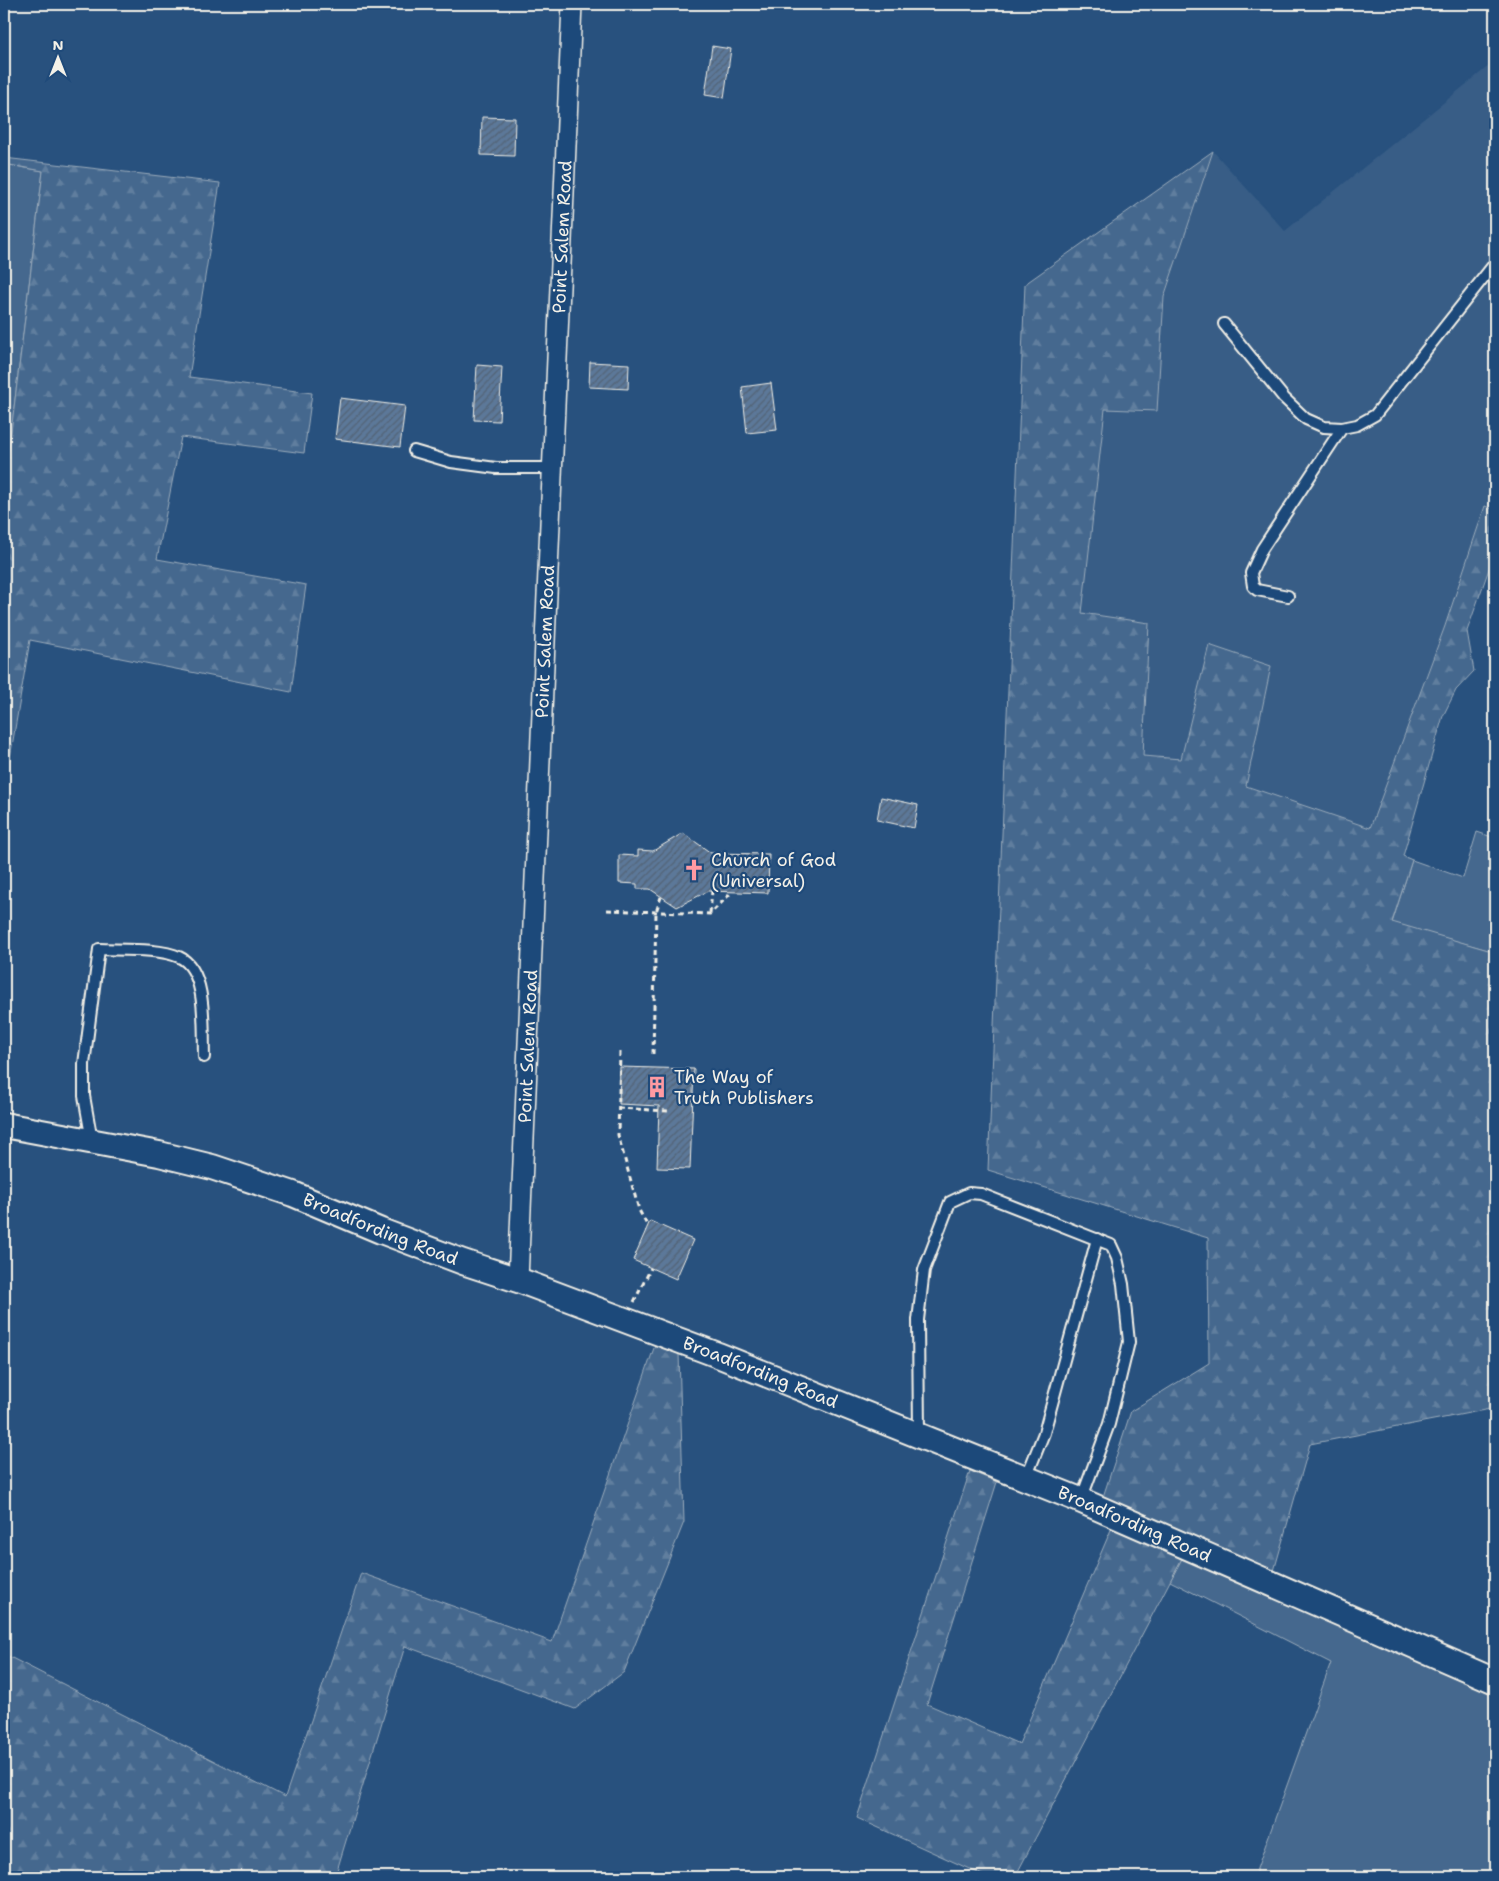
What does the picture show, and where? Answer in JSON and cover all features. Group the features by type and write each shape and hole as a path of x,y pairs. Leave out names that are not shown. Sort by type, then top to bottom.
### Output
{"street":[{"name":"Point Salem Road","path":"518,1280 572,4"},
{"name":"Broadfording Road","path":"4,1125 92,1140 212,1167 293,1194 381,1231 626,1320 1081,1500 1495,1681"}],"lane":[{"path":"1224,324 1284,398 1306,419 1324,427 1342,428 1357,425 1375,415 1495,263"},
{"path":"1288,596 1257,590 1253,586 1251,573 1262,549 1342,428"},
{"path":"414,451 451,462 496,468 552,468"},
{"path":"92,1140 84,1096 84,1064 99,949 164,952 180,957 191,967 199,984 202,1004 204,1057"},
{"path":"919,1435 918,1320 924,1270 950,1202 969,1193 980,1194 1111,1245 1117,1258 1124,1284 1128,1342 1109,1424 1081,1500"},
{"path":"1026,1478 1044,1434 1097,1239"}],"path":[{"path":"710,914 712,891"},
{"path":"607,910 710,914 732,892"},
{"path":"653,1054 656,912 662,897"},
{"path":"620,1052 618,1135 637,1202 648,1227"},
{"path":"618,1108 668,1111"},
{"path":"626,1320 650,1268"}],"shaded area":[{"path":"1495,61 1495,510 1485,506 1445,626 1370,828 1246,786 1271,666 1210,645 1181,759 1143,756 1149,624 1081,614 1105,409 1157,411 1164,297 1213,151 1285,231"}],"green space":[{"path":"1213,151 1164,297 1157,411 1105,409 1082,613 1149,623 1143,756 1181,759 1209,645 1271,666 1246,786 1370,828 1445,626 1485,506 1495,510 1495,552 1467,631 1474,671 1456,690 1443,716 1403,856 1412,860 1392,922 1495,952 1495,1408 1310,1444 1272,1578 1190,1543 1015,1877 987,1877 857,1818 970,1471 997,1482 927,1704 1019,1744 1119,1511 1101,1503 1131,1411 1209,1363 1208,1238 988,1170 1025,284"},
{"path":"4,158 220,183 189,377 312,393 304,453 181,437 157,559 306,585 291,692 30,640 6,782 4,782 4,489 43,171 4,164"},
{"path":"4,164 43,171 4,489"},
{"path":"1477,832 1495,838 1495,952 1392,923 1412,860 1463,878"},
{"path":"655,1345 679,1354 684,1522 624,1672 575,1709 405,1646 335,1877 4,1877 4,1654 285,1797 361,1573 552,1642"},
{"path":"1190,1543 1495,1679 1495,1877 1254,1877 1331,1663 1170,1581"}],"building":[{"path":"712,46 731,49 724,98 705,95"},
{"path":"482,117 515,118 514,156 481,155"},
{"path":"590,362 629,364 628,389 589,387"},
{"path":"477,365 502,367 499,421 474,420"},
{"path":"771,383 777,430 747,433 742,387"},
{"path":"340,398 405,406 400,447 335,439"},
{"path":"881,797 918,805 914,828 877,820"},
{"name":"Church of God (Universal)","path":"683,833 711,853 769,854 768,893 708,891 677,907 650,889 637,889 637,884 619,883 619,855 638,856 638,850 653,851"},
{"path":"620,1067 694,1069 690,1169 657,1168 659,1106 619,1104"},
{"path":"650,1221 693,1240 676,1279 633,1260"}],"place":[{"name":"Church of God (Universal)","path":"694,870"},
{"name":"The Way of Truth Publishers","path":"657,1087"}]}
